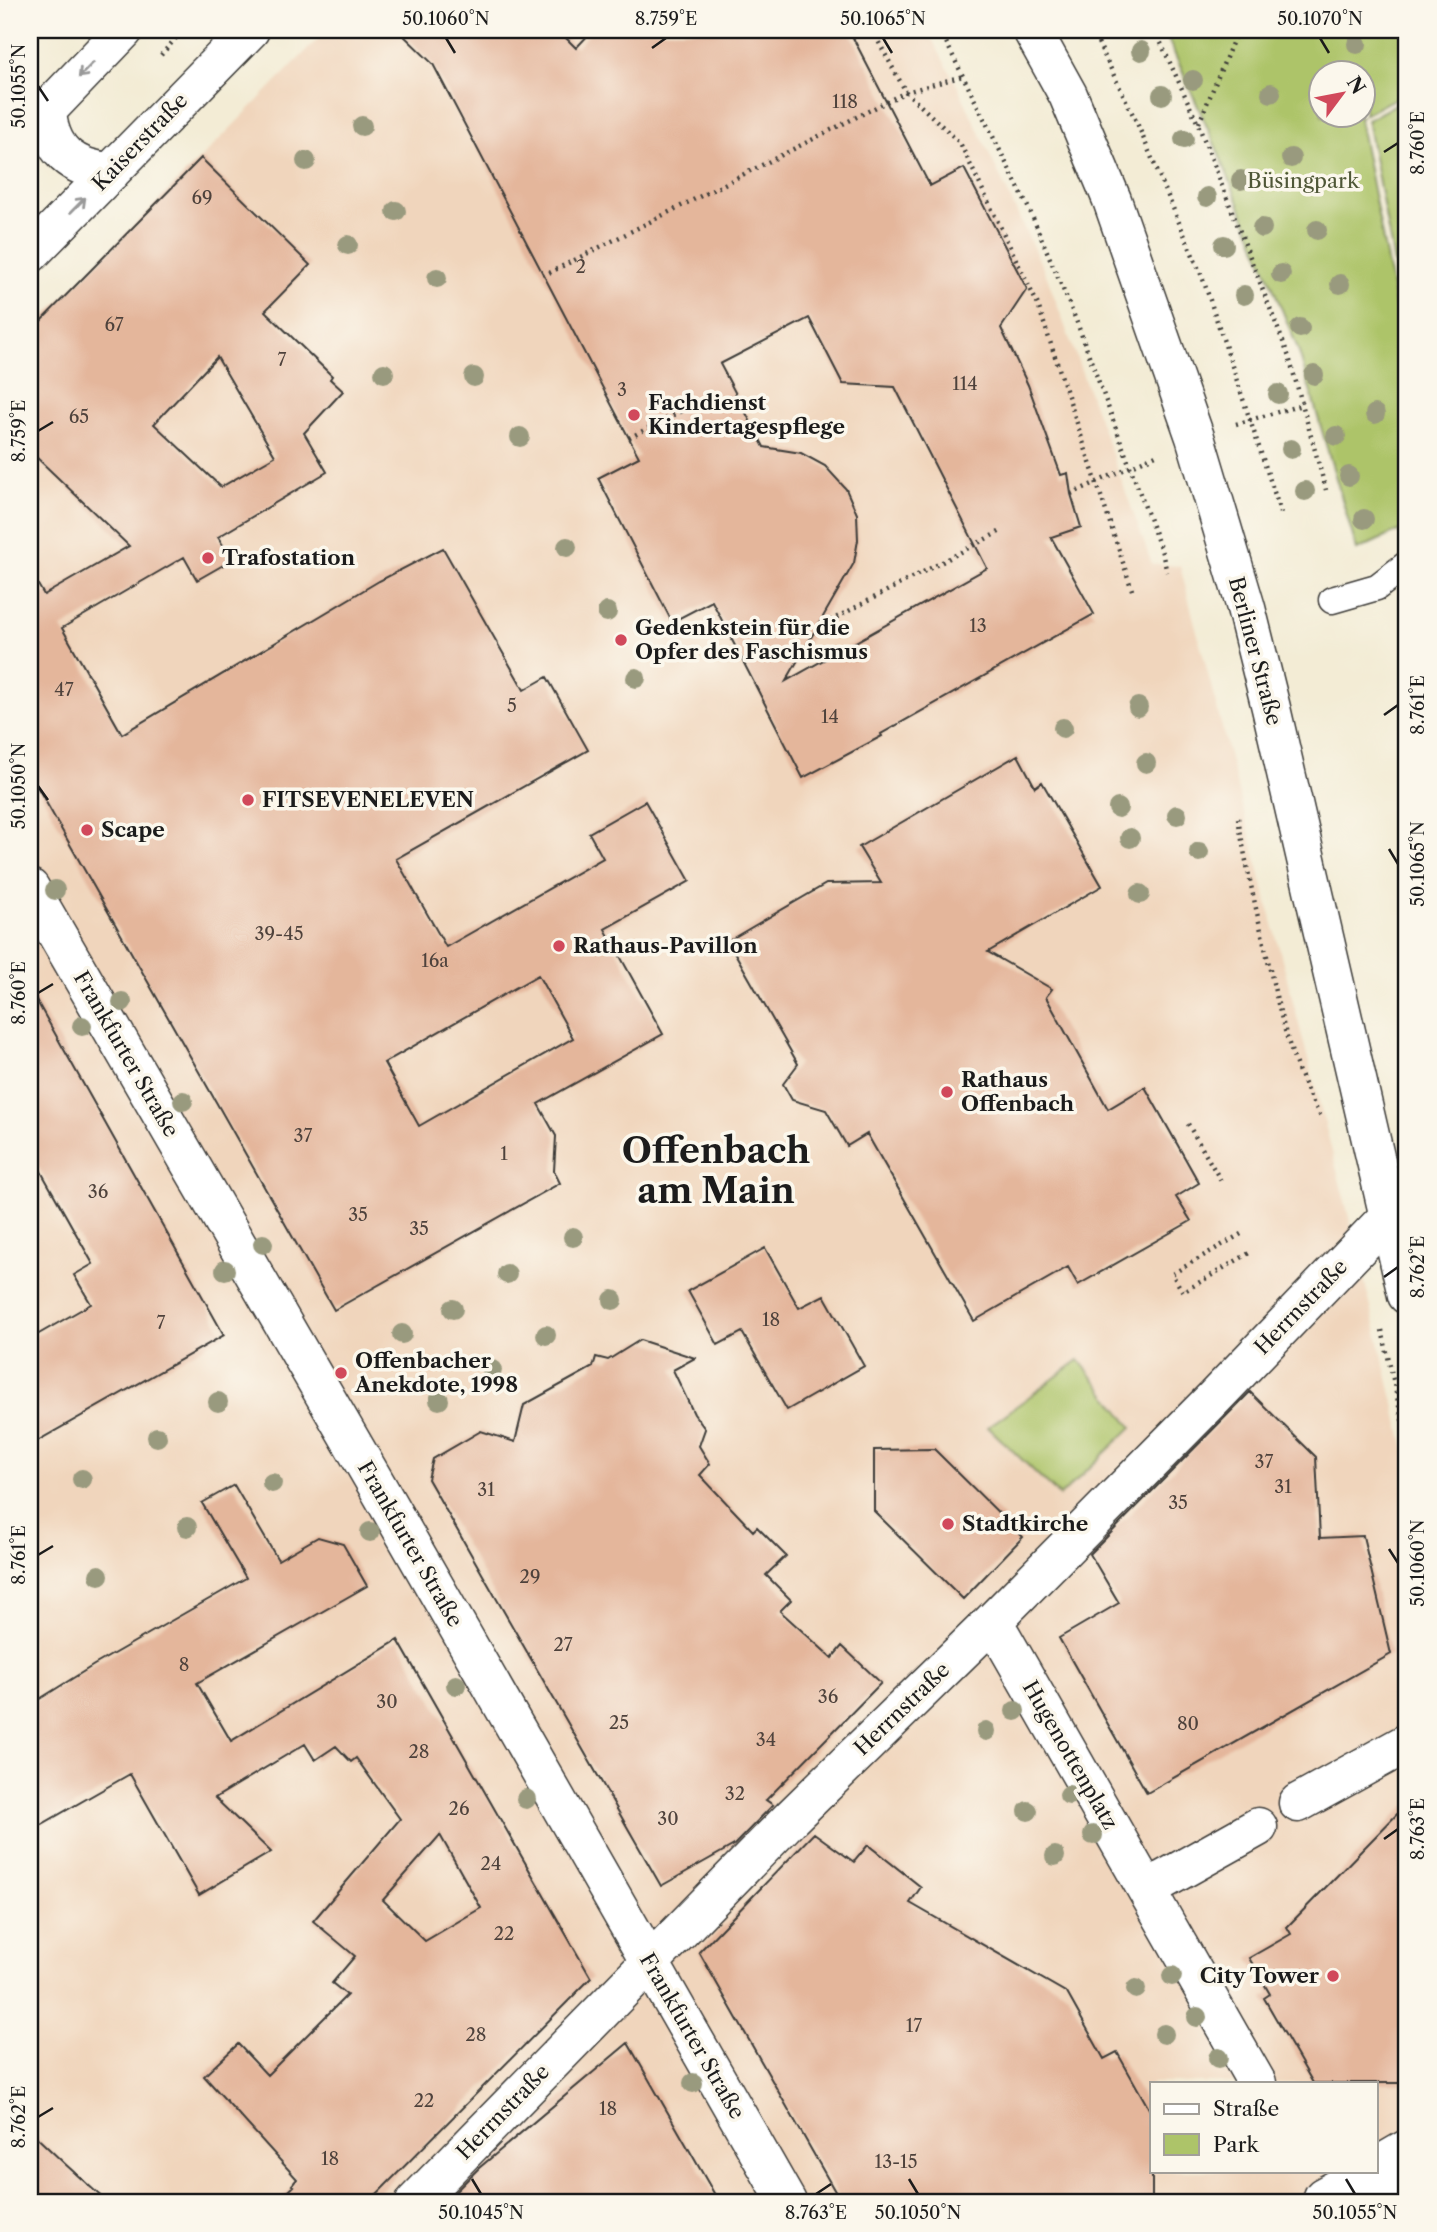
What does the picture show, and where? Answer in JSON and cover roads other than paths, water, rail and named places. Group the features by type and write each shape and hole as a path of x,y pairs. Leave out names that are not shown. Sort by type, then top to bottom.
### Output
{"street":[{"path":"111,172 95,171 74,162 38,119 124,30"},
{"name":"Kaiserstraße","path":"30,254 250,30"},
{"name":"Berliner Straße","path":"1032,30 1068,95 1112,200 1195,437 1271,708 1407,1295"},
{"name":"Frankfurter Straße","path":"30,888 370,1473 787,2202"},
{"name":"Herrnstraße","path":"415,2202 792,1817 993,1621 1388,1217"},
{"name":"Hugenottenplatz","path":"993,1621 1257,2082"},
{"path":"1298,1803 1407,1743"},
{"path":"1147,1889 1258,1827"},
{"path":"1378,2166 1407,2150"},
{"path":"1319,2190 1367,2172"},
{"path":"1376,2202 1407,2185"}],"lane":[{"path":"1332,600 1377,587 1407,564"}],"place":[{"name":"Fachdienst Kindertagespflege","path":"634,415"},
{"name":"Trafostation","path":"208,558"},
{"name":"Gedenkstein für die Opfer des Faschismus","path":"621,640"},
{"name":"FITSEVENELEVEN","path":"248,800"},
{"name":"Scape","path":"87,830"},
{"name":"Rathaus-Pavillon","path":"559,946"},
{"name":"Rathaus Offenbach","path":"947,1092"},
{"name":"Offenbacher Anekdote, 1998","path":"341,1373"},
{"name":"Stadtkirche","path":"948,1524"},
{"name":"City Tower","path":"1333,1976"}],"district":[{"name":"Offenbach am Main","path":"716,1171"}],"park label":[{"name":"Büsingpark","path":"1303,181"}]}
